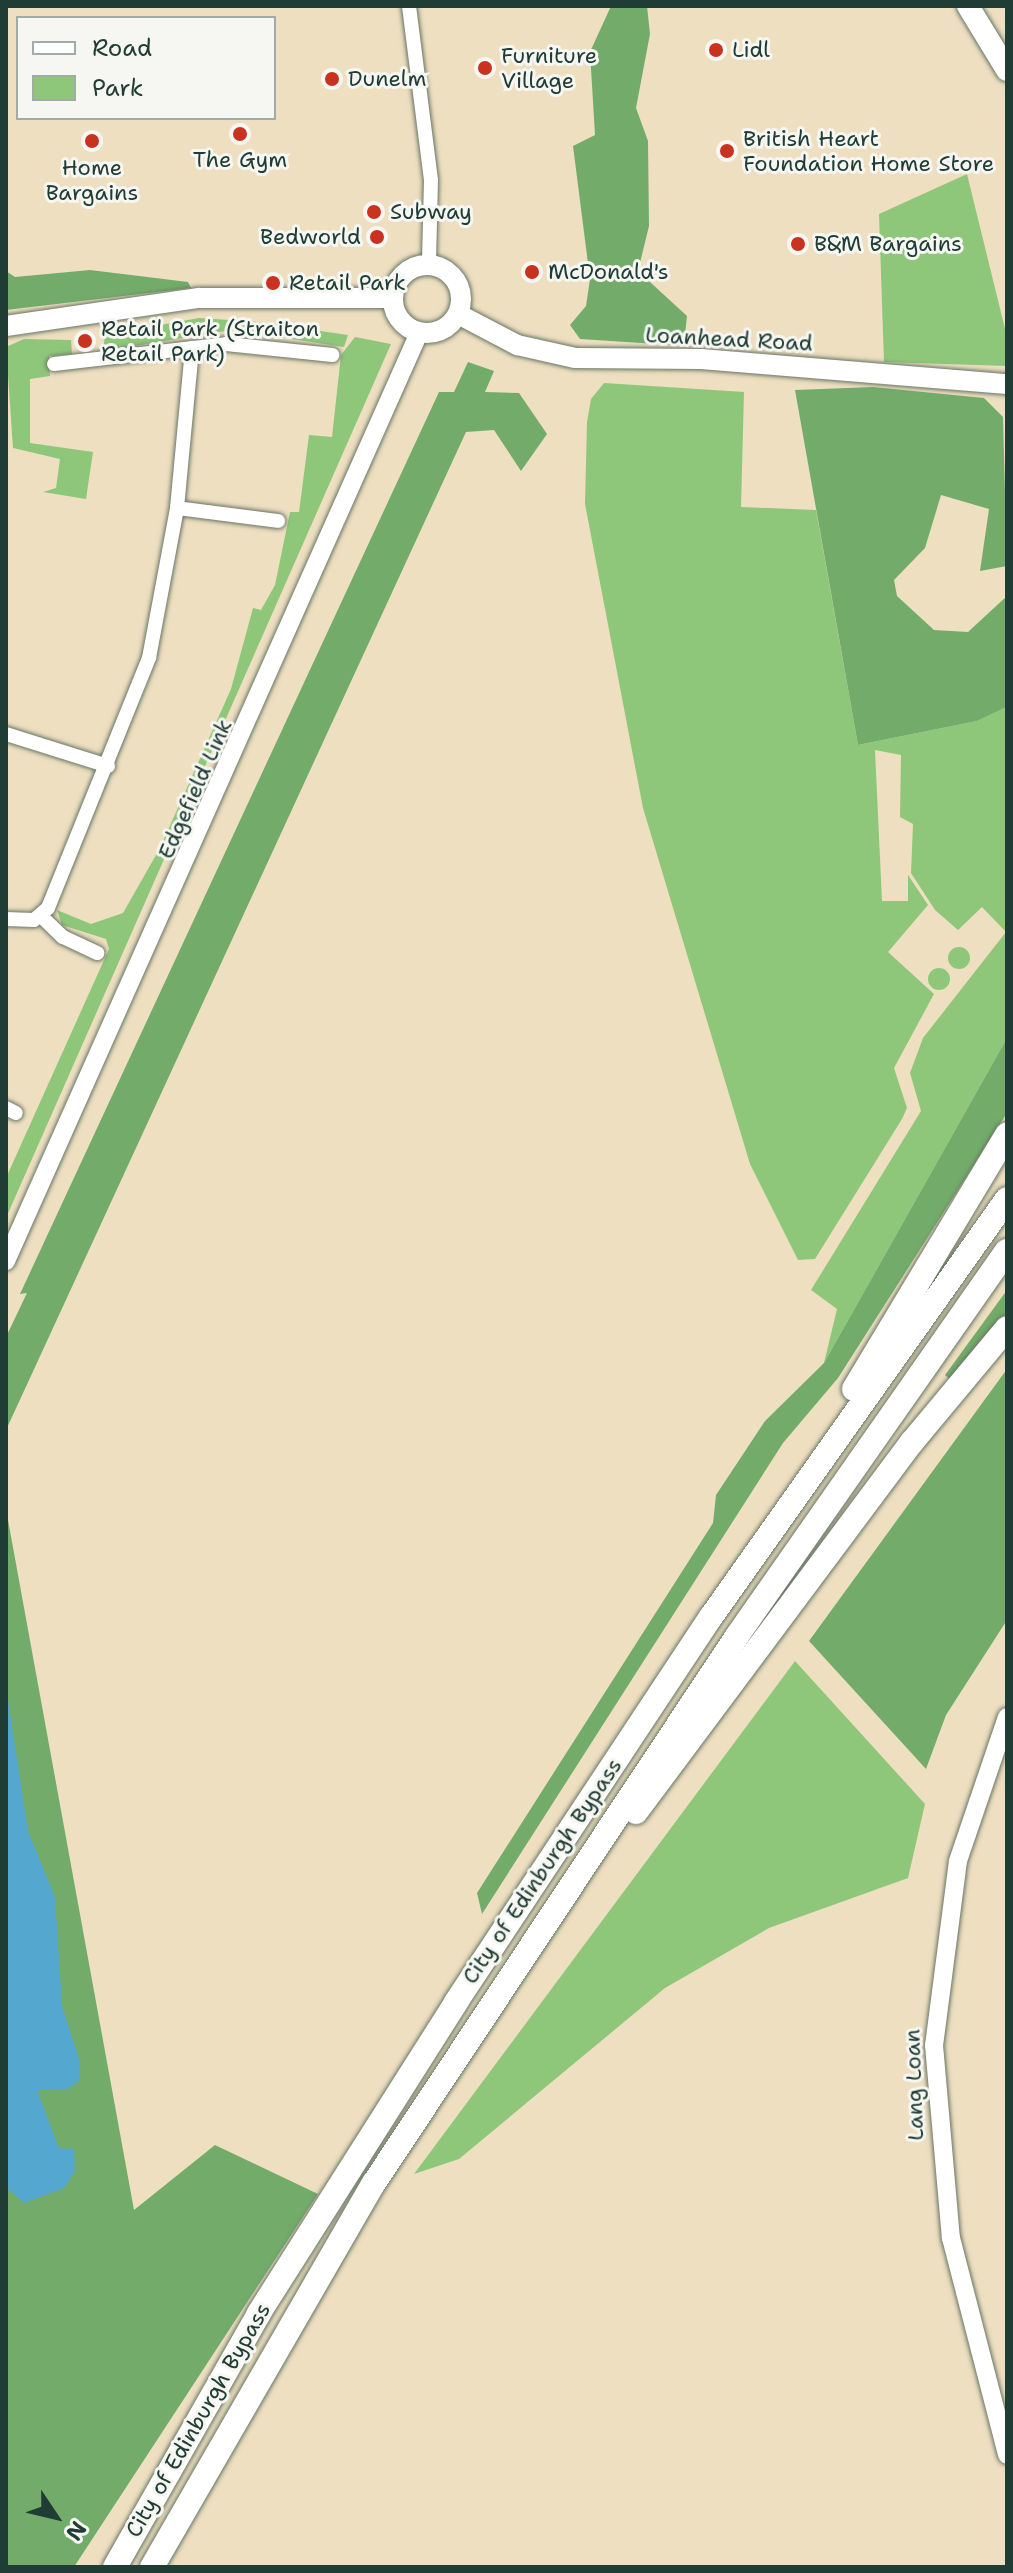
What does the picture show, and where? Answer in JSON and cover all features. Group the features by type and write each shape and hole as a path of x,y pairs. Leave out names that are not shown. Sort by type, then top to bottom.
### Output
{"highway":[{"path":"781,1516 1007,1134"},
{"name":"City of Edinburgh Bypass","path":"115,2567 351,2164 781,1516 1007,1199"},
{"name":"City of Edinburgh Bypass","path":"152,2567 293,2316 475,2028 1007,1251"},
{"path":"475,2028 904,1453 1007,1328"}],"main road":[{"path":"968,6 1007,70"},
{"path":"429,264 457,282 458,314 442,330 419,333 399,320 392,298 404,273 429,264"},
{"path":"6,326 199,298 392,298"},
{"name":"Loanhead Road","path":"458,314 517,345 575,358 701,359 1007,384"}],"street":[{"path":"409,6 431,180 429,264"},
{"name":"Edgefield Link","path":"6,1261 419,333"},
{"path":"54,364 226,344 332,355"},
{"path":"41,916 108,766 159,624 177,508 192,348"},
{"path":"177,508 278,521"},
{"path":"6,734 108,766"},
{"path":"6,919 41,916 63,937 98,953"},
{"name":"Lang Loan","path":"1007,1717 958,1861 934,2045 951,2238 1007,2455"}],"green space":[{"path":"611,6 647,6 650,34 636,108 648,141 649,226 638,271 687,316 685,335 672,345 580,339 570,325 586,306 590,279 573,146 595,135 590,52"},
{"path":"967,174 1007,337 1007,366 884,362 879,214"},
{"path":"90,270 188,282 191,288 6,310 6,271 15,277"},
{"path":"199,318 258,322 348,335 344,347 232,330 103,351 105,335"},
{"path":"355,337 391,344 6,1218 6,1178 109,949 106,939 62,925 57,910 91,924 123,913 160,848 231,689 253,608 261,610 275,585 290,512 299,512 309,435 332,437 341,355"},
{"path":"24,339 71,340 72,354 49,356 50,376 30,379 30,443 93,452 86,499 43,492 56,488 60,459 13,448 6,347"},
{"path":"468,362 494,371 485,392 519,393 547,434 521,471 494,430 466,432 6,1430 6,1337 27,1293 20,1294 439,392 454,392"},
{"path":"604,383 744,392 741,507 816,510 858,745 977,721 1007,707 1007,1038 824,1363 837,1309 811,1290 921,1111 910,1073 923,1038 1006,932 982,907 958,930 935,910 911,873 913,824 900,817 901,755 875,750 882,901 908,901 908,875 928,905 888,952 934,994 894,1068 907,1108 902,1119 815,1259 798,1260 750,1164 643,808 585,504 587,422 591,399"},
{"path":"873,387 984,398 1003,417 1007,566 980,571 989,509 941,495 925,548 894,580 897,596 934,630 968,632 1007,596 1007,707 977,721 858,745 795,390"},
{"path":"959,947 967,950 970,958 967,966 959,969 951,966 948,958 951,950"},
{"path":"939,968 947,971 950,979 947,987 939,990 931,987 928,979 931,971"},
{"path":"1007,1038 1007,1113 838,1378 783,1443 482,1914 477,1893 713,1523 716,1495 765,1421 824,1363"},
{"path":"1007,1290 1007,1316 952,1381 945,1375"},
{"path":"1007,1369 1007,1620 946,1715 926,1769 809,1641"},
{"path":"6,1509 134,2210 215,2145 318,2194 74,2567 6,2567"},
{"path":"795,1661 925,1804 908,1878 769,1928 665,1988 459,2159 414,2174"}],"water":[{"path":"6,1687 28,1831 55,1897 62,2006 80,2062 80,2080 68,2089 37,2090 59,2148 74,2149 75,2171 64,2188 24,2203 6,2187"}],"place":[{"name":"Lidl","path":"716,50"},
{"name":"Furniture Village","path":"485,68"},
{"name":"Dunelm","path":"332,79"},
{"name":"The Gym","path":"240,134"},
{"name":"Home Bargains","path":"92,141"},
{"name":"British Heart Foundation Home Store","path":"727,151"},
{"name":"Subway","path":"374,212"},
{"name":"Bedworld","path":"377,237"},
{"name":"B&M Bargains","path":"798,244"},
{"name":"McDonald's","path":"532,272"},
{"name":"Retail Park","path":"273,283"},
{"name":"Retail Park (Straiton Retail Park)","path":"85,341"}]}
